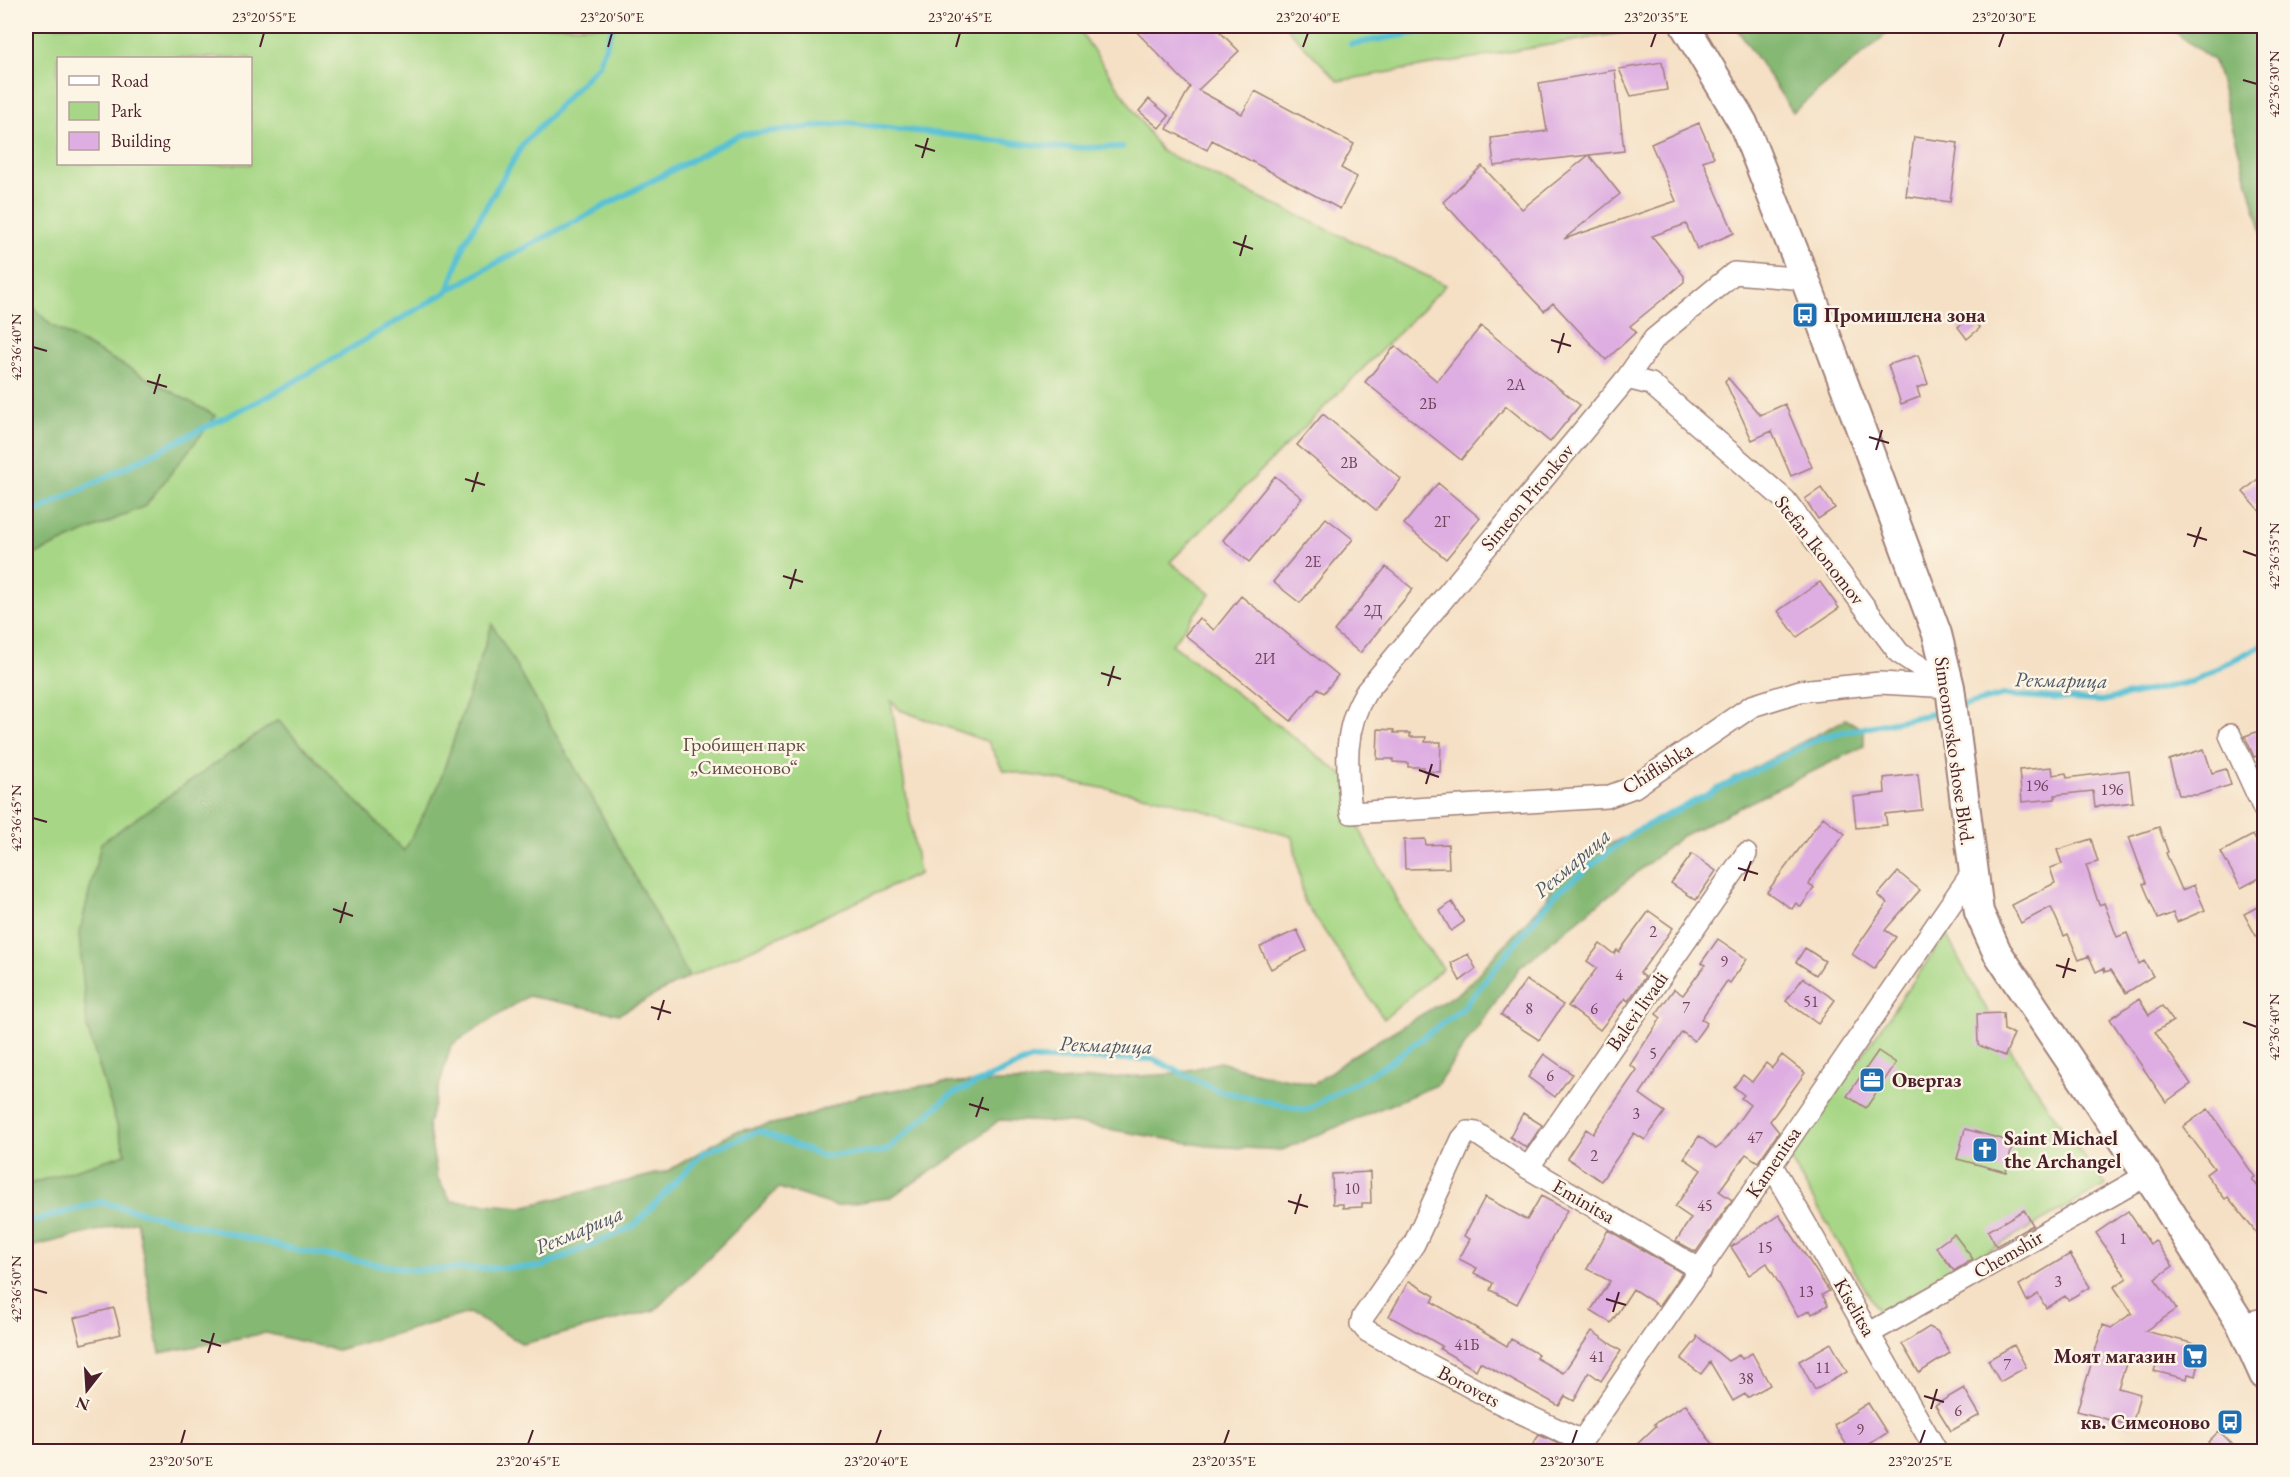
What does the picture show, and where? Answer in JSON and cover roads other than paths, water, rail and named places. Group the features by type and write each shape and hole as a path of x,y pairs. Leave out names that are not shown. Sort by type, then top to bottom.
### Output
{"street":[{"name":"Simeonovsko shose Blvd.","path":"1685,26 1743,123 1805,279 1937,634 1952,701 1972,873 1979,912 1997,952 2147,1175 2253,1322 2265,1375"},
{"name":"Simeon Pironkov","path":"1351,813 1347,739 1355,709 1380,674 1627,378 1654,339 1734,273 1805,279"},
{"name":"Stefan Ikonomov","path":"1627,378 1651,384 1785,500 1899,652 1952,701"},
{"name":"Chiflishka","path":"1351,813 1607,797 1634,787 1752,706 1800,691 1880,683 1952,701"},
{"path":"2230,735 2265,809"},
{"name":"Balevi livadi","path":"1528,1168 1746,854"},
{"name":"Kamenitsa","path":"1578,1446 1972,873"},
{"name":"Eminitsa","path":"1361,1324 1363,1317 1414,1244 1462,1139 1468,1132 1476,1133 1528,1168 1701,1270"},
{"name":"Kiselitsa","path":"1771,1164 1937,1452"},
{"name":"Chemshir","path":"1870,1333 2147,1175"},
{"name":"Borovets","path":"1361,1324 1367,1331 1578,1446"}],"waterway":[{"path":"448,291 465,242 523,144 599,64 613,26"},
{"path":"1351,44 1456,26"},
{"path":"26,517 278,391 494,264 739,135 847,123 1062,148 1122,147"},
{"name":"Рекмарица","path":"1959,707 2004,695 2102,701 2194,681 2264,644"},
{"name":"Рекмарица","path":"26,1223 101,1202 300,1251 412,1270 541,1267 634,1226 703,1153 759,1131 822,1156 886,1151 950,1095 1031,1059 1153,1059 1219,1091 1306,1110 1384,1066 1462,1009 1555,894 1634,832 1821,737 1946,711"}],"place":[{"name":"Промишлена зона","path":"1805,315"},
{"name":"Овергаз","path":"1872,1080"},
{"name":"Saint Michael the Archangel","path":"1985,1150"},
{"name":"Моят магазин","path":"2195,1356"},
{"name":"кв. Симеоново","path":"2230,1422"}],"park label":[{"name":"Гробищен парк „Симеоново“","path":"744,756"}]}
